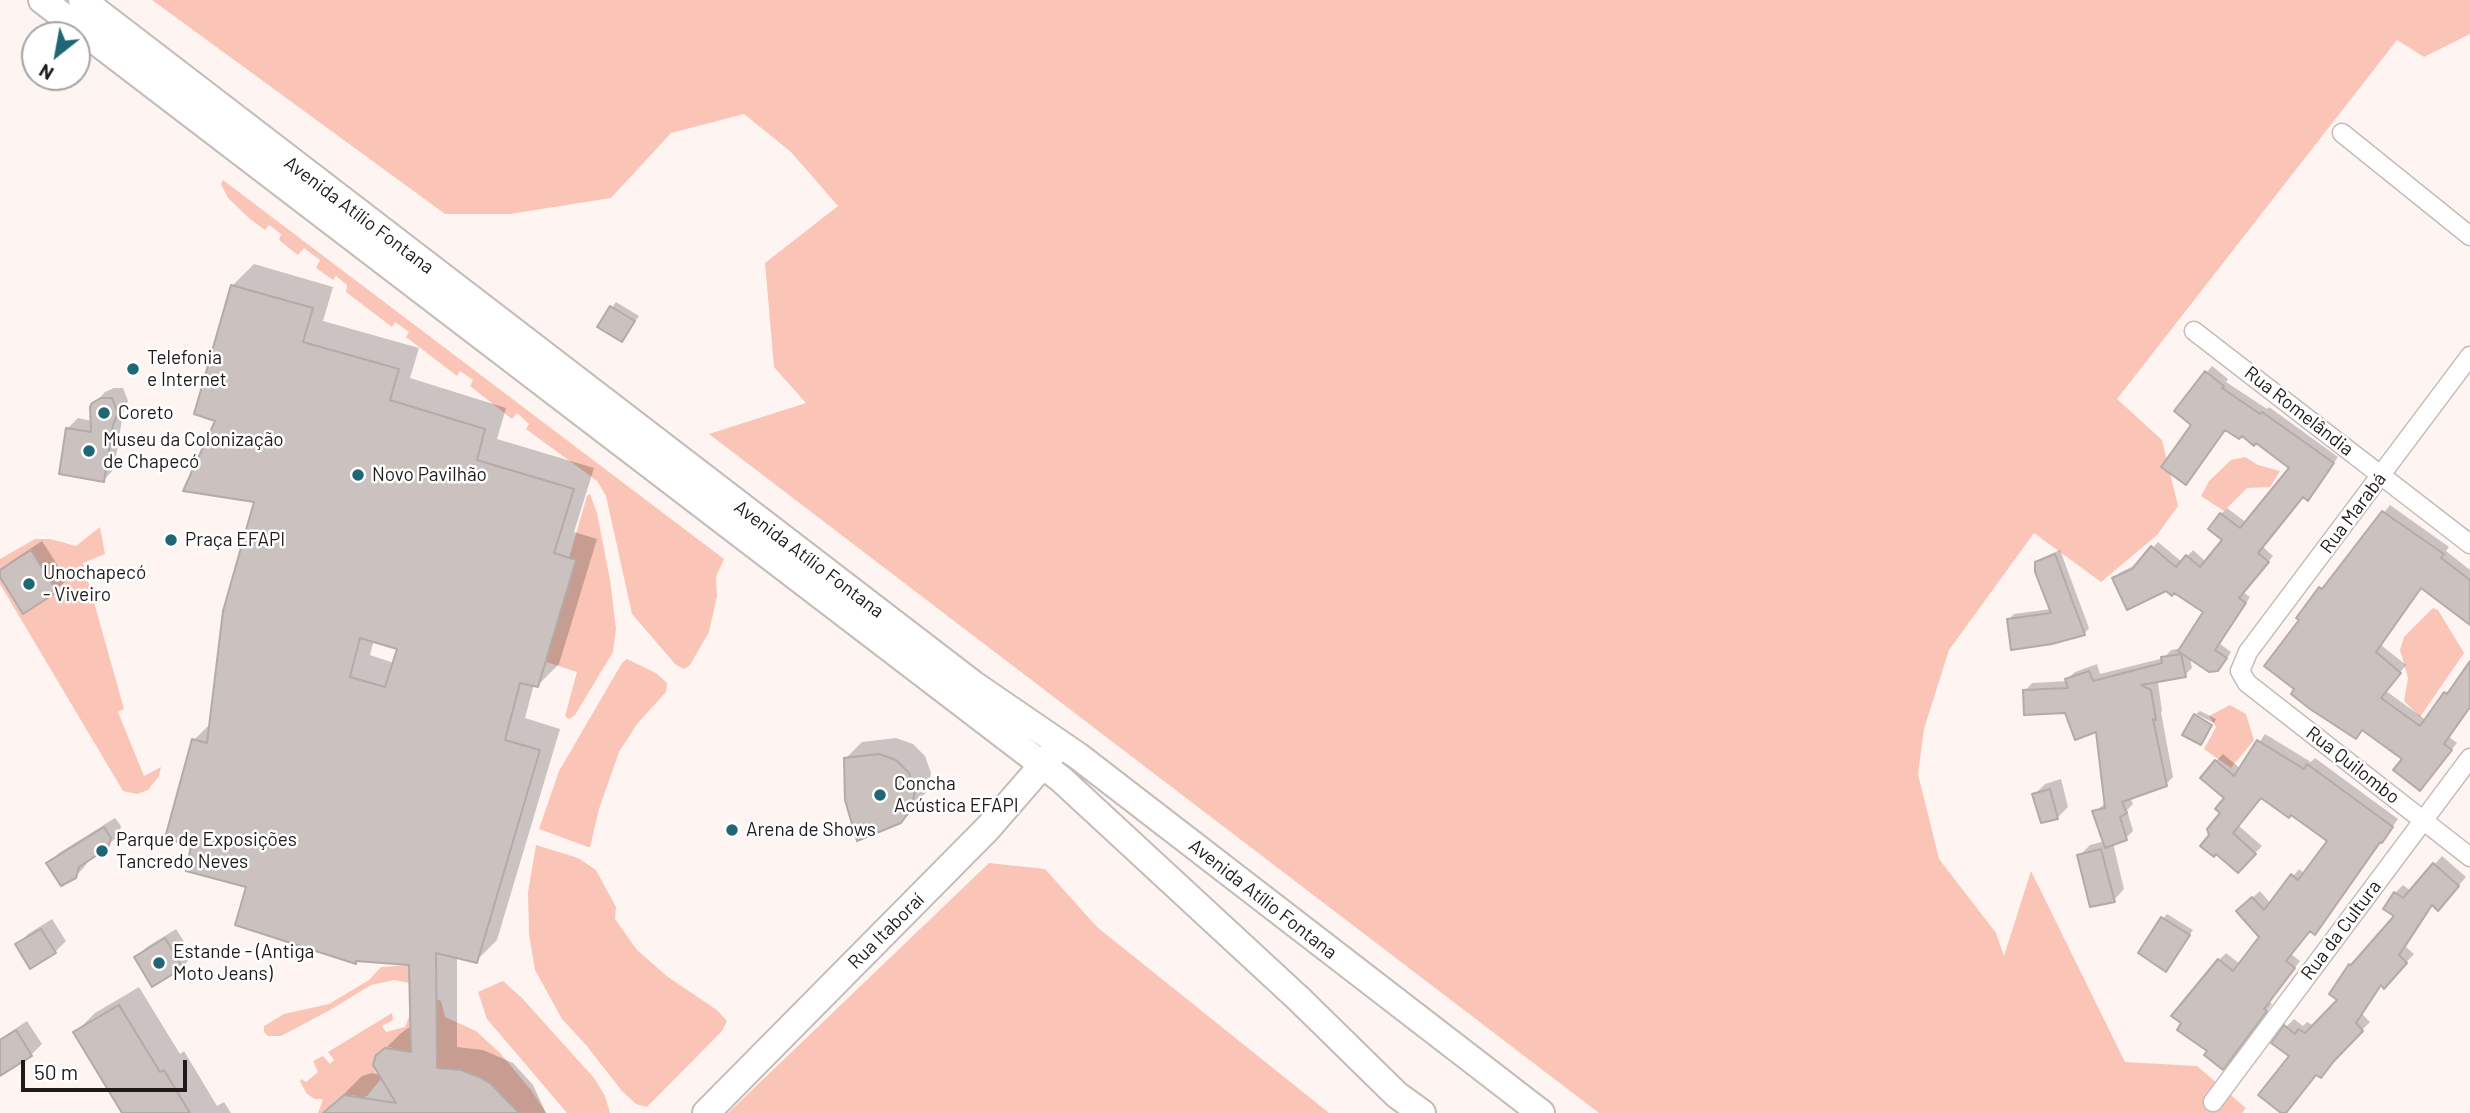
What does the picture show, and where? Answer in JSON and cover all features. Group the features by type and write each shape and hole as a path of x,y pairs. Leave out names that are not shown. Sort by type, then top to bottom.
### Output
{"main road":[{"name":"Avenida Atílio Fontana","path":"41,0 1061,779 1299,999 1397,1095 1422,1113"},
{"name":"Avenida Atílio Fontana","path":"82,0 973,684 1061,744 1541,1113"},
{"name":"Rua Itaboraí","path":"706,1113 988,828 1061,744"}],"street":[{"path":"2342,133 2470,236"},
{"name":"Rua Romelândia","path":"2194,331 2470,544"},
{"name":"Rua Marabá","path":"2240,671 2248,652 2470,356"},
{"name":"Rua Quilombo","path":"2240,671 2247,683 2470,857"},
{"name":"Rua da Cultura","path":"2213,1102 2470,758"}],"shaded area":[{"path":"152,0 2470,0 2470,34 2424,57 2397,40 2117,399 2162,440 2178,506 2157,535 2101,582 2034,533 1949,650 1924,729 1918,774 1939,859 1996,933 2004,956 2031,871 2125,1062 2197,1066 2246,1108 2242,1113 1599,1113 709,434 806,403 774,367 765,263 838,206 791,152 744,114 671,133 611,198 510,214 445,214"},
{"path":"223,180 724,559 716,577 717,596 709,632 690,665 684,669 676,665 632,614 606,496 597,481 526,429 529,424 517,413 512,419 470,386 473,380 460,371 457,376 406,337 409,332 395,322 392,327 346,292 347,285 336,276 333,280 316,268 320,260 304,248 298,255 279,240 281,234 269,225 265,230 250,219 228,198 221,184"},
{"path":"2245,457 2258,465 2280,471 2270,487 2247,488 2224,511 2201,496 2209,481 2231,460"},
{"path":"590,494 597,513 610,580 616,629 613,652 575,715 569,719 565,716 577,672 546,662 576,560 569,558 587,496"},
{"path":"100,527 105,554 83,563 124,709 118,712 144,776 161,767 159,776 148,790 137,794 123,791 0,584 0,559 35,539 50,539 76,546"},
{"path":"2433,608 2438,610 2464,653 2420,717 2404,701 2408,678 2400,650 2404,637"},
{"path":"627,659 656,673 667,683 666,692 637,724 619,752 588,847 539,829 559,771 622,663"},
{"path":"2230,705 2246,714 2254,740 2231,768 2204,749 2216,727 2209,716"},
{"path":"536,845 578,858 596,870 616,907 615,919 637,950 668,977 717,1010 727,1021 722,1031 647,1107 636,1104 622,1091 562,1019 535,970 529,934 528,892"},
{"path":"989,863 1045,869 1097,927 1329,1113 728,1113"},
{"path":"409,965 409,983 394,980 371,985 281,1036 268,1036 264,1032 264,1026 284,1014 329,1004 369,980 381,967"},
{"path":"503,981 522,998 594,1078 605,1096 610,1113 567,1113 487,1019 478,992"},
{"path":"436,999 441,1001 445,1017 476,1031 500,1053 546,1113 515,1113 512,1106 491,1084 479,1077 437,1068"},
{"path":"392,1013 393,1020 382,1026 386,1032 405,1027 410,1014 411,1074 400,1051 385,1048 374,1060 375,1071 381,1079 367,1096 359,1098 355,1095 344,1095 335,1101 332,1113 318,1113 323,1099 315,1099 307,1094 300,1082 301,1079 306,1082 318,1072 313,1061 323,1056 330,1064 334,1060 328,1052"}],"building":[{"path":"231,285 313,308 303,342 399,369 390,400 485,429 477,460 574,489 554,553 576,560 538,687 520,683 505,740 540,750 477,963 436,953 437,1068 461,1070 479,1077 491,1084 519,1113 323,1113 344,1095 396,1103 373,1065 376,1055 385,1048 411,1052 409,965 356,961 356,964 235,925 246,887 186,871 191,846 165,838 192,739 207,743 223,611 254,502 183,491 215,421 194,414","holes":["360,638 397,649 385,687 350,677"]},
{"path":"610,306 635,321 622,342 597,327"},
{"path":"2205,371 2224,386 2222,388 2260,414 2262,412 2334,463 2308,501 2303,497 2258,553 2269,562 2239,598 2246,603 2215,650 2227,658 2218,671 2209,672 2178,651 2203,612 2174,593 2172,596 2166,591 2127,610 2112,578 2132,569 2151,546 2176,567 2186,555 2200,567 2222,540 2208,529 2220,513 2240,528 2289,468 2256,443 2254,446 2242,436 2239,439 2225,430 2186,485 2161,467 2191,425 2174,411"},
{"path":"101,398 112,398 118,413 113,425 104,482 59,474 66,428 91,432 90,407"},
{"path":"2382,511 2444,554 2441,558 2470,580 2470,625 2421,588 2376,652 2401,673 2381,698 2420,726 2470,661 2470,707 2444,744 2452,750 2420,791 2393,770 2402,759 2362,730 2356,739 2310,709 2291,694 2294,689 2264,666 2299,620 2296,618 2319,587 2322,589"},
{"name":"Unochapecó - Viveiro","path":"31,550 57,592 23,614 0,577 0,570"},
{"path":"2055,554 2085,635 2052,644 2011,650 2007,619 2051,613 2035,572 2035,562"},
{"path":"2181,654 2186,677 2141,685 2151,690 2156,720 2153,719 2167,786 2122,802 2127,813 2120,817 2127,840 2105,848 2092,811 2105,808 2096,732 2075,740 2065,713 2024,715 2023,690 2068,688 2065,679 2089,671 2093,681 2162,663 2161,657"},
{"path":"2194,714 2212,725 2201,745 2182,735"},
{"path":"2257,740 2304,769 2307,764 2393,827 2315,935 2310,931 2286,961 2295,968 2223,1070 2204,1055 2207,1051 2177,1030 2181,1023 2171,1016 2218,959 2233,971 2259,937 2236,911 2252,897 2264,910 2291,874 2298,880 2327,841 2291,815 2289,818 2261,798 2233,833 2256,854 2238,873 2216,854 2214,857 2200,846 2209,835 2207,829 2220,813 2215,809 2224,798 2200,778 2215,760 2234,776"},
{"name":"Concha Acústica EFAPI","path":"879,754 896,760 909,773 915,790 912,808 901,823 857,841 845,800 844,758"},
{"path":"2050,789 2058,819 2041,823 2032,794"},
{"path":"104,827 111,838 108,848 79,867 76,878 61,886 46,863"},
{"path":"2101,849 2115,902 2090,907 2077,855"},
{"path":"2433,863 2459,886 2438,911 2432,905 2399,955 2407,963 2384,989 2381,985 2356,1023 2363,1031 2321,1078 2316,1075 2286,1113 2281,1113 2258,1095 2289,1056 2271,1043 2284,1025 2295,1034 2298,1029 2305,1033 2337,1000 2329,994 2349,964 2351,965 2394,916 2383,909 2394,892 2403,898"},
{"path":"2161,917 2190,935 2166,972 2138,953"},
{"path":"41,929 56,953 30,969 15,944"},
{"name":"Estande - (Antiga Moto Jeans)","path":"165,938 183,968 152,987 134,957"},
{"path":"119,1005 160,1072 164,1070 190,1113 122,1113 73,1032"},
{"path":"16,1030 32,1056 0,1076 0,1040"}],"place":[{"name":"Telefonia e Internet","path":"133,369"},
{"name":"Coreto","path":"104,413"},
{"name":"Museu da Colonização de Chapecó","path":"89,451"},
{"name":"Novo Pavilhão","path":"358,475"},
{"name":"Praça EFAPI","path":"171,540"},
{"name":"Unochapecó - Viveiro","path":"29,584"},
{"name":"Concha Acústica EFAPI","path":"880,795"},
{"name":"Arena de Shows","path":"732,830"},
{"name":"Parque de Exposições Tancredo Neves","path":"102,851"},
{"name":"Estande - (Antiga Moto Jeans)","path":"159,963"}]}
